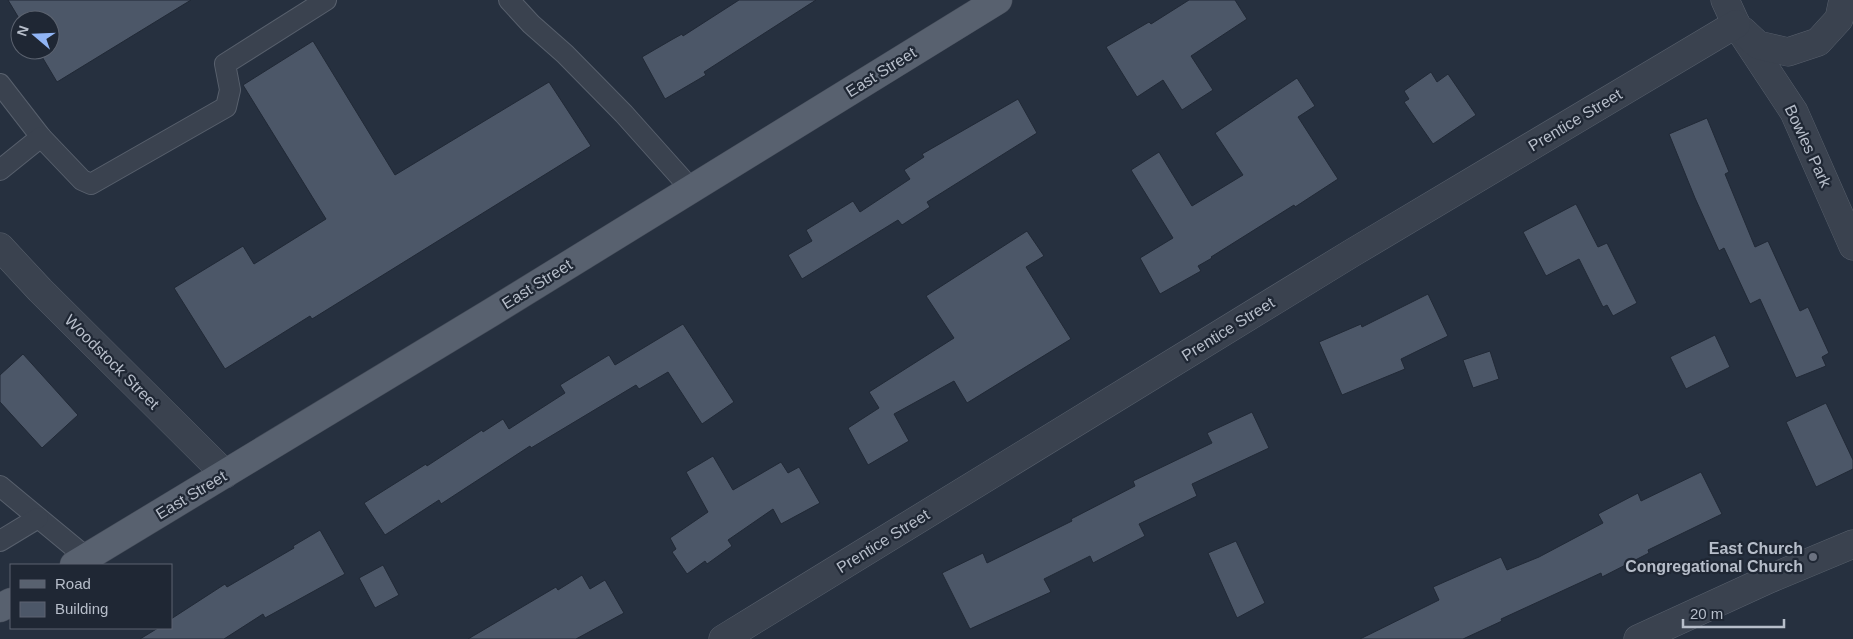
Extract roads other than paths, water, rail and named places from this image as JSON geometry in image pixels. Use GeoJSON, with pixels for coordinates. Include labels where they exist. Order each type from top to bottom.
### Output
{"type":"FeatureCollection","features":[{"type":"Feature","properties":{"kind":"main road","name":"East Street"},"geometry":{"type":"LineString","coordinates":[[80,562],[998,0]]}},
{"type":"Feature","properties":{"kind":"street"},"geometry":{"type":"LineString","coordinates":[[1729,8],[1758,45],[1788,52],[1818,42],[1839,19],[1843,0]]}},
{"type":"Feature","properties":{"kind":"street","name":"Bowles Park"},"geometry":{"type":"LineString","coordinates":[[1729,8],[1794,112],[1853,246]]}},
{"type":"Feature","properties":{"kind":"street","name":"Prentice Street"},"geometry":{"type":"LineString","coordinates":[[723,639],[1352,254],[1729,8]]}},
{"type":"Feature","properties":{"kind":"street","name":"Woodstock Street"},"geometry":{"type":"LineString","coordinates":[[0,247],[40,290],[225,474]]}},
{"type":"Feature","properties":{"kind":"street"},"geometry":{"type":"LineString","coordinates":[[1638,639],[1769,579],[1853,544]]}},
{"type":"Feature","properties":{"kind":"lane"},"geometry":{"type":"LineString","coordinates":[[0,84],[41,137],[82,180],[91,184],[226,107],[230,90],[225,64],[326,0]]}},
{"type":"Feature","properties":{"kind":"lane"},"geometry":{"type":"LineString","coordinates":[[509,0],[531,24],[565,54],[624,114],[691,189]]}},
{"type":"Feature","properties":{"kind":"lane"},"geometry":{"type":"LineString","coordinates":[[0,170],[41,137]]}},
{"type":"Feature","properties":{"kind":"lane"},"geometry":{"type":"LineString","coordinates":[[0,486],[38,518],[80,562]]}},
{"type":"Feature","properties":{"kind":"lane"},"geometry":{"type":"LineString","coordinates":[[0,541],[38,518]]}},
{"type":"Feature","properties":{"kind":"place","name":"East Church Congregational Church"},"geometry":{"type":"Point","coordinates":[1813,557]}}]}
